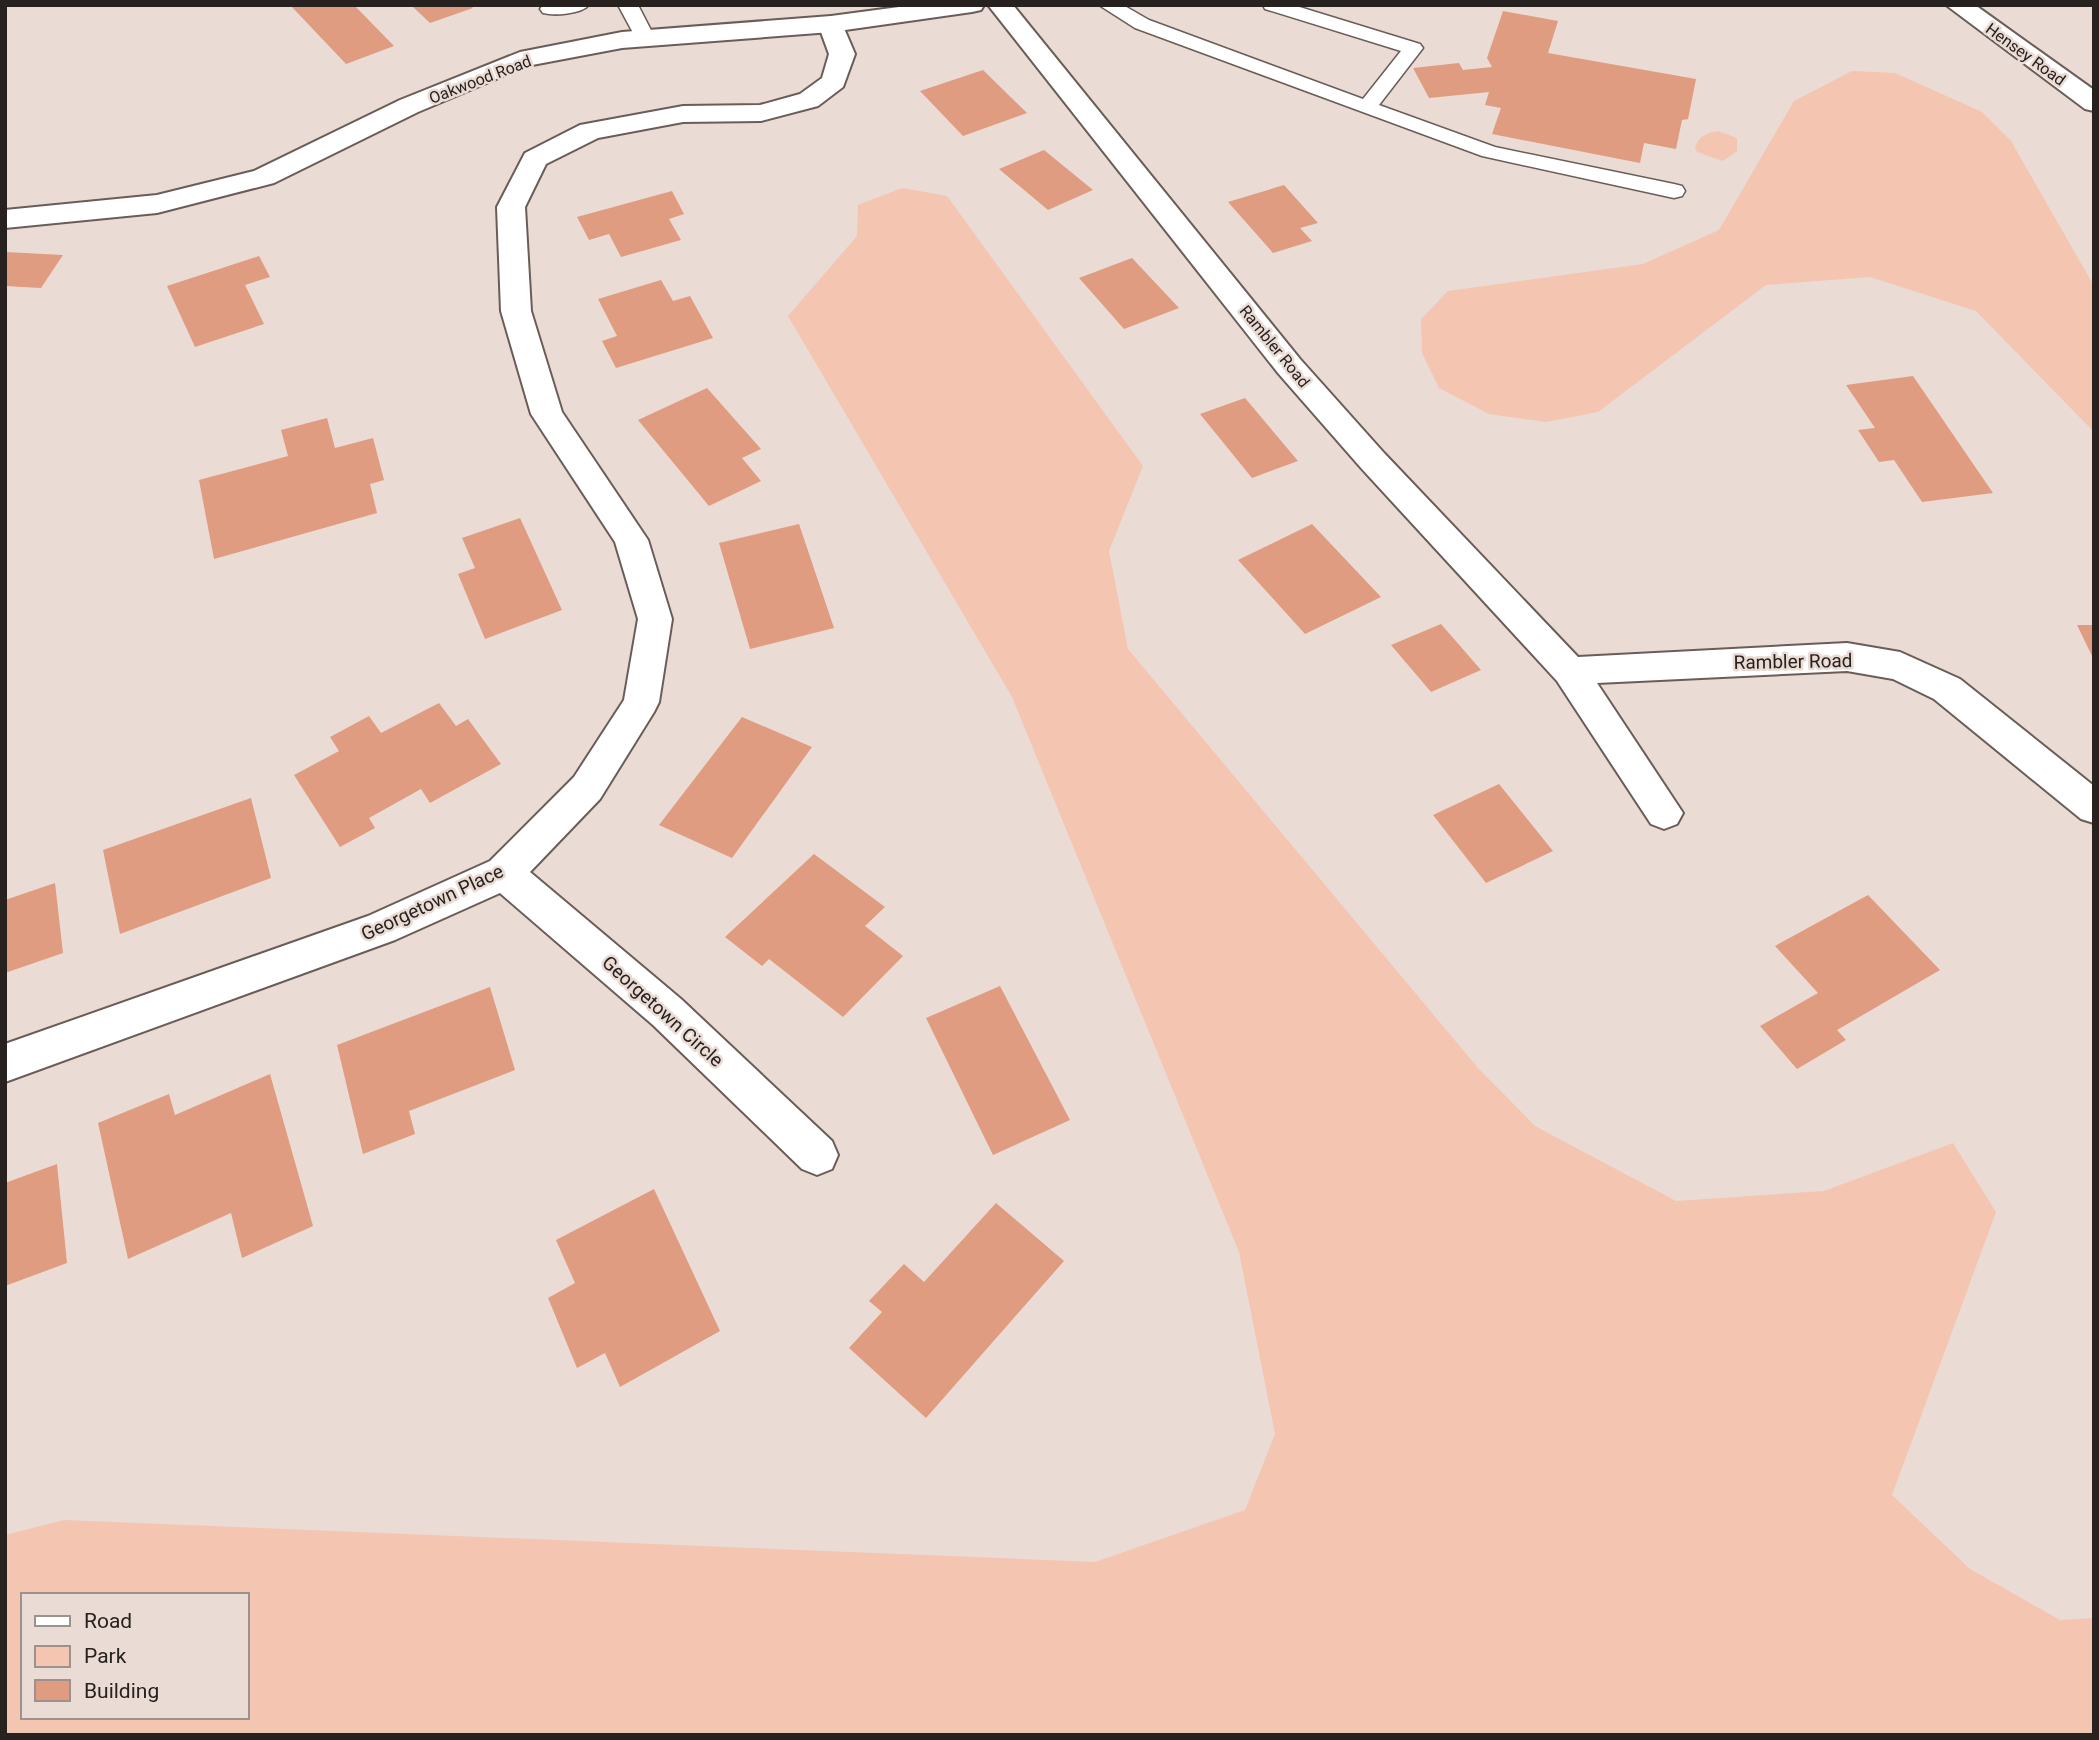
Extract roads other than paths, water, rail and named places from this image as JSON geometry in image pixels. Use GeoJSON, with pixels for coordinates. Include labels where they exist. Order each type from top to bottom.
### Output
{"type":"FeatureCollection","features":[{"type":"Feature","properties":{"kind":"street","name":"Oakwood Road"},"geometry":{"type":"LineString","coordinates":[[5,219],[157,204],[264,177],[409,106],[520,60],[622,40],[831,24],[972,5]]}},
{"type":"Feature","properties":{"kind":"street","name":"Rambler Road"},"geometry":{"type":"LineString","coordinates":[[1000,5],[1289,366],[1373,461],[1570,671],[1664,813]]}},
{"type":"Feature","properties":{"kind":"street","name":"Hensey Road"},"geometry":{"type":"LineString","coordinates":[[1958,5],[2094,103]]}},
{"type":"Feature","properties":{"kind":"street","name":"Georgetown Place"},"geometry":{"type":"LineString","coordinates":[[5,1063],[381,928],[504,873],[587,788],[641,702],[655,619],[631,540],[547,414],[516,311],[511,207],[535,159],[590,131],[682,114],[761,113],[809,100],[834,80],[842,54],[831,24]]}},
{"type":"Feature","properties":{"kind":"street","name":"Rambler Road"},"geometry":{"type":"LineString","coordinates":[[1570,671],[1847,657],[1900,666],[1948,689],[2094,808]]}},
{"type":"Feature","properties":{"kind":"street","name":"Georgetown Circle"},"geometry":{"type":"LineString","coordinates":[[504,873],[667,1012],[817,1155]]}},
{"type":"Feature","properties":{"kind":"lane"},"geometry":{"type":"LineString","coordinates":[[550,9],[580,5]]}},
{"type":"Feature","properties":{"kind":"lane"},"geometry":{"type":"LineString","coordinates":[[628,5],[645,38]]}},
{"type":"Feature","properties":{"kind":"lane"},"geometry":{"type":"LineString","coordinates":[[1108,5],[1142,24],[1489,152],[1674,191]]}},
{"type":"Feature","properties":{"kind":"lane"},"geometry":{"type":"LineString","coordinates":[[1142,24],[1161,5]]}},
{"type":"Feature","properties":{"kind":"lane"},"geometry":{"type":"LineString","coordinates":[[1272,5],[1413,48],[1367,107]]}}]}
